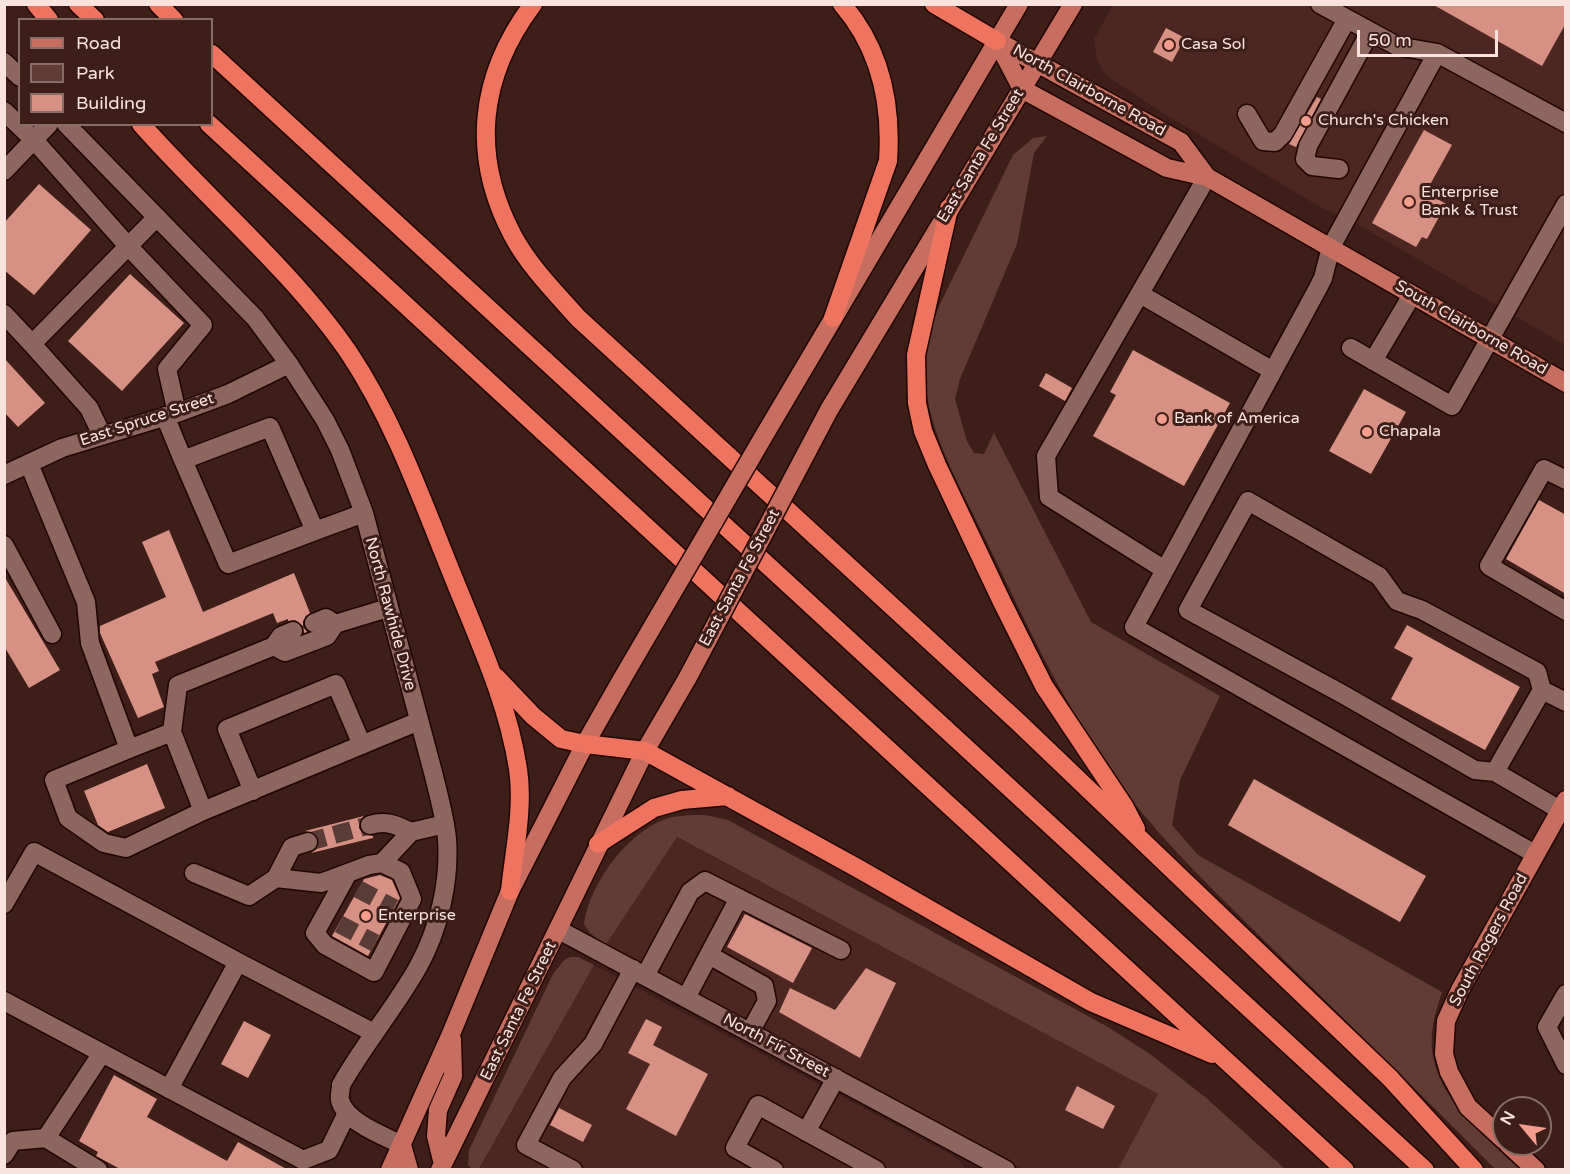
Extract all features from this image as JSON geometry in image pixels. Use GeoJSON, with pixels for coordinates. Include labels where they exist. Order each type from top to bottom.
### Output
{"type":"FeatureCollection","features":[{"type":"Feature","properties":{"kind":"highway"},"geometry":{"type":"LineString","coordinates":[[36,4],[47,18]]}},
{"type":"Feature","properties":{"kind":"highway"},"geometry":{"type":"LineString","coordinates":[[78,4],[93,18]]}},
{"type":"Feature","properties":{"kind":"highway"},"geometry":{"type":"LineString","coordinates":[[158,4],[172,18]]}},
{"type":"Feature","properties":{"kind":"highway"},"geometry":{"type":"LineString","coordinates":[[533,4],[506,45],[489,94],[486,128],[489,176],[498,205],[513,237],[553,291],[578,318],[1008,713],[1390,1078],[1474,1170]]}},
{"type":"Feature","properties":{"kind":"highway"},"geometry":{"type":"LineString","coordinates":[[833,318],[888,161],[890,137],[888,109],[882,80],[862,31],[842,4]]}},
{"type":"Feature","properties":{"kind":"highway"},"geometry":{"type":"LineString","coordinates":[[934,4],[997,41]]}},
{"type":"Feature","properties":{"kind":"highway"},"geometry":{"type":"LineString","coordinates":[[213,55],[1425,1170]]}},
{"type":"Feature","properties":{"kind":"highway"},"geometry":{"type":"LineString","coordinates":[[143,126],[170,158],[317,312],[348,353],[371,389],[402,452],[491,671],[510,729],[518,771],[519,798],[510,891]]}},
{"type":"Feature","properties":{"kind":"highway"},"geometry":{"type":"LineString","coordinates":[[211,126],[1345,1170]]}},
{"type":"Feature","properties":{"kind":"highway"},"geometry":{"type":"LineString","coordinates":[[949,208],[916,355],[917,402],[923,431],[996,590],[1044,686],[1124,806],[1144,843]]}},
{"type":"Feature","properties":{"kind":"highway"},"geometry":{"type":"LineString","coordinates":[[491,671],[547,729],[561,739],[645,751],[1091,1002],[1225,1060]]}},
{"type":"Feature","properties":{"kind":"highway"},"geometry":{"type":"LineString","coordinates":[[598,844],[654,808],[682,800],[728,796]]}},
{"type":"Feature","properties":{"kind":"main road"},"geometry":{"type":"LineString","coordinates":[[390,1170],[452,1034],[510,891],[585,744],[791,389],[1019,4]]}},
{"type":"Feature","properties":{"kind":"main road","name":"East Santa Fe Street"},"geometry":{"type":"LineString","coordinates":[[445,1168],[598,844],[645,751],[688,677],[829,410],[1072,4]]}},
{"type":"Feature","properties":{"kind":"main road","name":"North Clairborne Road"},"geometry":{"type":"LineString","coordinates":[[997,41],[1181,142],[1207,177]]}},
{"type":"Feature","properties":{"kind":"main road","name":"North Clairborne Road"},"geometry":{"type":"LineString","coordinates":[[997,41],[1022,89],[1167,168],[1207,177],[1377,274]]}},
{"type":"Feature","properties":{"kind":"main road","name":"South Clairborne Road"},"geometry":{"type":"LineString","coordinates":[[1377,274],[1566,383]]}},
{"type":"Feature","properties":{"kind":"main road","name":"South Rogers Road"},"geometry":{"type":"LineString","coordinates":[[1492,1129],[1468,1107],[1449,1072],[1444,1054],[1446,1021],[1460,990],[1563,805]]}},
{"type":"Feature","properties":{"kind":"main road"},"geometry":{"type":"LineString","coordinates":[[445,1168],[436,1136],[438,1110],[453,1076],[452,1034]]}},
{"type":"Feature","properties":{"kind":"main road"},"geometry":{"type":"LineString","coordinates":[[402,1145],[409,1170]]}},
{"type":"Feature","properties":{"kind":"main road"},"geometry":{"type":"LineString","coordinates":[[1521,1156],[1536,1170]]}},
{"type":"Feature","properties":{"kind":"street"},"geometry":{"type":"LineString","coordinates":[[1320,4],[1397,46],[1437,53],[1566,123]]}},
{"type":"Feature","properties":{"kind":"street"},"geometry":{"type":"LineString","coordinates":[[1247,114],[1263,141],[1275,142],[1283,134],[1347,19]]}},
{"type":"Feature","properties":{"kind":"street"},"geometry":{"type":"LineString","coordinates":[[1339,169],[1312,166],[1305,159],[1308,146],[1370,32]]}},
{"type":"Feature","properties":{"kind":"street"},"geometry":{"type":"LineString","coordinates":[[1437,53],[1331,248],[1323,278],[1134,627],[1535,854]]}},
{"type":"Feature","properties":{"kind":"street"},"geometry":{"type":"LineString","coordinates":[[4,62],[18,75]]}},
{"type":"Feature","properties":{"kind":"street"},"geometry":{"type":"LineString","coordinates":[[4,111],[18,125]]}},
{"type":"Feature","properties":{"kind":"street"},"geometry":{"type":"LineString","coordinates":[[20,126],[202,325],[168,369],[171,414],[183,460],[228,564],[364,513]]}},
{"type":"Feature","properties":{"kind":"street"},"geometry":{"type":"LineString","coordinates":[[4,171],[47,126]]}},
{"type":"Feature","properties":{"kind":"street","name":"North Rawhide Drive"},"geometry":{"type":"LineString","coordinates":[[68,126],[255,318],[289,364],[325,420],[340,450],[364,513],[445,824],[447,864],[444,890],[430,942],[418,967],[341,1085],[340,1100],[347,1113]]}},
{"type":"Feature","properties":{"kind":"street"},"geometry":{"type":"LineString","coordinates":[[1165,570],[1049,497],[1046,456],[1207,177]]}},
{"type":"Feature","properties":{"kind":"street"},"geometry":{"type":"LineString","coordinates":[[1351,348],[1452,406],[1566,204]]}},
{"type":"Feature","properties":{"kind":"street"},"geometry":{"type":"LineString","coordinates":[[32,344],[157,217]]}},
{"type":"Feature","properties":{"kind":"street"},"geometry":{"type":"LineString","coordinates":[[1140,294],[1273,371]]}},
{"type":"Feature","properties":{"kind":"street"},"geometry":{"type":"LineString","coordinates":[[1373,361],[1412,295]]}},
{"type":"Feature","properties":{"kind":"street"},"geometry":{"type":"LineString","coordinates":[[4,314],[89,408],[102,435]]}},
{"type":"Feature","properties":{"kind":"street","name":"East Spruce Street"},"geometry":{"type":"LineString","coordinates":[[4,475],[62,448],[228,394],[289,364]]}},
{"type":"Feature","properties":{"kind":"street"},"geometry":{"type":"LineString","coordinates":[[183,460],[270,426],[315,531]]}},
{"type":"Feature","properties":{"kind":"street"},"geometry":{"type":"LineString","coordinates":[[29,464],[86,602],[90,643],[129,749]]}},
{"type":"Feature","properties":{"kind":"street"},"geometry":{"type":"LineString","coordinates":[[1566,480],[1544,469],[1489,566],[1566,611]]}},
{"type":"Feature","properties":{"kind":"street"},"geometry":{"type":"LineString","coordinates":[[1495,772],[1542,690],[1537,672],[1422,610],[1397,601],[1379,576],[1248,501],[1188,610],[1475,770],[1495,772],[1563,805]]}},
{"type":"Feature","properties":{"kind":"street"},"geometry":{"type":"LineString","coordinates":[[4,545],[52,634]]}},
{"type":"Feature","properties":{"kind":"street"},"geometry":{"type":"LineString","coordinates":[[274,646],[285,652],[327,636],[335,624],[388,608]]}},
{"type":"Feature","properties":{"kind":"street"},"geometry":{"type":"LineString","coordinates":[[314,622],[326,618],[335,624]]}},
{"type":"Feature","properties":{"kind":"street"},"geometry":{"type":"LineString","coordinates":[[203,811],[172,732],[178,685],[274,646],[281,636],[293,631]]}},
{"type":"Feature","properties":{"kind":"street"},"geometry":{"type":"LineString","coordinates":[[253,791],[227,729],[336,684],[362,745]]}},
{"type":"Feature","properties":{"kind":"street"},"geometry":{"type":"LineString","coordinates":[[1542,690],[1566,702]]}},
{"type":"Feature","properties":{"kind":"street"},"geometry":{"type":"LineString","coordinates":[[172,732],[54,780],[68,818],[104,843],[126,848],[203,811],[419,721]]}},
{"type":"Feature","properties":{"kind":"street"},"geometry":{"type":"LineString","coordinates":[[370,825],[378,822],[390,823],[411,832]]}},
{"type":"Feature","properties":{"kind":"street"},"geometry":{"type":"LineString","coordinates":[[382,863],[411,832],[445,824]]}},
{"type":"Feature","properties":{"kind":"street"},"geometry":{"type":"LineString","coordinates":[[194,873],[249,896],[276,878],[291,846],[308,842]]}},
{"type":"Feature","properties":{"kind":"street"},"geometry":{"type":"LineString","coordinates":[[4,904],[34,852],[374,1034]]}},
{"type":"Feature","properties":{"kind":"street"},"geometry":{"type":"LineString","coordinates":[[382,863],[401,872],[411,899],[399,911],[380,946],[374,972],[325,945],[315,933],[331,920],[350,881],[369,865],[382,863]]}},
{"type":"Feature","properties":{"kind":"street"},"geometry":{"type":"LineString","coordinates":[[276,878],[321,883],[350,881]]}},
{"type":"Feature","properties":{"kind":"street"},"geometry":{"type":"LineString","coordinates":[[573,1170],[526,1145],[562,1077],[593,1044],[690,892],[705,881],[841,950]]}},
{"type":"Feature","properties":{"kind":"street"},"geometry":{"type":"LineString","coordinates":[[686,998],[739,898]]}},
{"type":"Feature","properties":{"kind":"street"},"geometry":{"type":"LineString","coordinates":[[399,911],[436,924]]}},
{"type":"Feature","properties":{"kind":"street","name":"North Fir Street"},"geometry":{"type":"LineString","coordinates":[[559,930],[836,1078],[996,1167]]}},
{"type":"Feature","properties":{"kind":"street"},"geometry":{"type":"LineString","coordinates":[[709,954],[764,986],[767,1001],[750,1032]]}},
{"type":"Feature","properties":{"kind":"street"},"geometry":{"type":"LineString","coordinates":[[169,1089],[238,962]]}},
{"type":"Feature","properties":{"kind":"street"},"geometry":{"type":"LineString","coordinates":[[1566,994],[1547,1027],[1566,1065]]}},
{"type":"Feature","properties":{"kind":"street"},"geometry":{"type":"LineString","coordinates":[[4,1001],[303,1160],[329,1150]]}},
{"type":"Feature","properties":{"kind":"street"},"geometry":{"type":"LineString","coordinates":[[46,1138],[102,1053]]}},
{"type":"Feature","properties":{"kind":"street"},"geometry":{"type":"LineString","coordinates":[[806,1132],[836,1078]]}},
{"type":"Feature","properties":{"kind":"street"},"geometry":{"type":"LineString","coordinates":[[774,1170],[735,1148],[758,1105],[876,1170]]}},
{"type":"Feature","properties":{"kind":"street"},"geometry":{"type":"LineString","coordinates":[[321,1170],[347,1113],[358,1122],[402,1145]]}},
{"type":"Feature","properties":{"kind":"street"},"geometry":{"type":"LineString","coordinates":[[4,1155],[13,1141],[46,1138],[98,1170]]}},
{"type":"Feature","properties":{"kind":"shaded area"},"geometry":{"type":"Polygon","coordinates":[[[1113,5],[1565,5],[1565,345],[1347,218],[1325,210],[1161,112],[1111,79],[1102,70],[1097,59],[1094,39],[1113,5]]]}},
{"type":"Feature","properties":{"kind":"shaded area"},"geometry":{"type":"Polygon","coordinates":[[[676,837],[1158,1094],[1118,1169],[1022,1169],[852,1076],[605,946],[676,837]]]}},
{"type":"Feature","properties":{"kind":"shaded area"},"geometry":{"type":"Polygon","coordinates":[[[594,965],[954,1156],[965,1169],[479,1170],[594,965]]]}},
{"type":"Feature","properties":{"kind":"green space"},"geometry":{"type":"Polygon","coordinates":[[[1047,136],[1034,153],[1017,244],[960,379],[955,399],[967,441],[974,453],[984,454],[994,433],[1091,622],[1220,696],[1180,780],[1172,825],[1198,855],[1442,992],[1432,1033],[1433,1054],[1438,1074],[1460,1110],[1492,1143],[1492,1156],[1506,1156],[1520,1169],[1495,1169],[1214,891],[1143,814],[1106,764],[1067,701],[950,467],[932,419],[927,394],[925,369],[929,334],[940,304],[1013,155],[1033,138],[1047,136]]]}},
{"type":"Feature","properties":{"kind":"green space"},"geometry":{"type":"Polygon","coordinates":[[[705,815],[728,820],[1108,1027],[1150,1054],[1205,1097],[1285,1169],[1118,1169],[1158,1094],[677,837],[605,946],[589,932],[584,924],[593,893],[612,863],[623,849],[649,827],[673,817],[705,815]]]}},
{"type":"Feature","properties":{"kind":"green space"},"geometry":{"type":"Polygon","coordinates":[[[578,957],[594,965],[479,1169],[472,1169],[468,1165],[469,1150],[553,974],[564,960],[578,957]]]}},
{"type":"Feature","properties":{"kind":"building"},"geometry":{"type":"Polygon","coordinates":[[[1432,4],[1566,4],[1566,23],[1542,66],[1432,4]]]}},
{"type":"Feature","properties":{"kind":"building","name":"Casa Sol"},"geometry":{"type":"Polygon","coordinates":[[[1166,28],[1185,38],[1172,62],[1153,52],[1166,28]]]}},
{"type":"Feature","properties":{"kind":"building"},"geometry":{"type":"Polygon","coordinates":[[[1317,97],[1321,99],[1296,147],[1289,144],[1317,97]]]}},
{"type":"Feature","properties":{"kind":"building"},"geometry":{"type":"Polygon","coordinates":[[[1424,130],[1452,145],[1426,192],[1446,204],[1427,239],[1422,237],[1416,247],[1372,223],[1424,130]]]}},
{"type":"Feature","properties":{"kind":"building"},"geometry":{"type":"Polygon","coordinates":[[[39,184],[91,230],[34,295],[4,270],[4,223],[39,184]]]}},
{"type":"Feature","properties":{"kind":"building"},"geometry":{"type":"Polygon","coordinates":[[[130,274],[184,323],[122,391],[68,341],[130,274]]]}},
{"type":"Feature","properties":{"kind":"building","name":"Bank of America"},"geometry":{"type":"Polygon","coordinates":[[[1133,350],[1230,403],[1184,486],[1093,436],[1116,395],[1110,392],[1133,350]]]}},
{"type":"Feature","properties":{"kind":"building"},"geometry":{"type":"Polygon","coordinates":[[[4,358],[45,403],[18,427],[4,412],[4,358]]]}},
{"type":"Feature","properties":{"kind":"building"},"geometry":{"type":"Polygon","coordinates":[[[1046,373],[1072,388],[1065,401],[1039,386],[1046,373]]]}},
{"type":"Feature","properties":{"kind":"building","name":"Chapala"},"geometry":{"type":"Polygon","coordinates":[[[1364,389],[1406,412],[1371,474],[1329,451],[1364,389]]]}},
{"type":"Feature","properties":{"kind":"building"},"geometry":{"type":"Polygon","coordinates":[[[1539,500],[1566,515],[1566,594],[1506,559],[1539,500]]]}},
{"type":"Feature","properties":{"kind":"building"},"geometry":{"type":"Polygon","coordinates":[[[169,530],[203,612],[294,573],[310,613],[303,621],[303,626],[295,620],[288,621],[288,619],[277,623],[273,613],[155,662],[159,671],[152,674],[164,707],[138,718],[100,633],[100,626],[166,597],[142,542],[169,530]]]}},
{"type":"Feature","properties":{"kind":"building"},"geometry":{"type":"Polygon","coordinates":[[[4,576],[60,670],[29,688],[4,646],[4,576]]]}},
{"type":"Feature","properties":{"kind":"building"},"geometry":{"type":"Polygon","coordinates":[[[1407,625],[1520,687],[1485,750],[1391,699],[1413,658],[1394,648],[1407,625]]]}},
{"type":"Feature","properties":{"kind":"building"},"geometry":{"type":"Polygon","coordinates":[[[147,764],[165,808],[108,832],[98,825],[84,791],[147,764]]]}},
{"type":"Feature","properties":{"kind":"building"},"geometry":{"type":"Polygon","coordinates":[[[1254,779],[1426,876],[1400,922],[1228,825],[1254,779]]]}},
{"type":"Feature","properties":{"kind":"building"},"geometry":{"type":"Polygon","coordinates":[[[364,816],[359,821],[359,828],[362,833],[373,836],[373,838],[311,853],[317,849],[319,839],[315,833],[305,831],[364,816]]]}},
{"type":"Feature","properties":{"kind":"building","name":"Enterprise"},"geometry":{"type":"Polygon","coordinates":[[[380,875],[392,880],[400,898],[368,956],[332,936],[364,879],[380,875]]]}},
{"type":"Feature","properties":{"kind":"building"},"geometry":{"type":"Polygon","coordinates":[[[745,914],[812,948],[793,983],[727,947],[745,914]]]}},
{"type":"Feature","properties":{"kind":"building"},"geometry":{"type":"Polygon","coordinates":[[[866,968],[896,983],[860,1058],[779,1012],[790,988],[835,1010],[866,968]]]}},
{"type":"Feature","properties":{"kind":"building"},"geometry":{"type":"Polygon","coordinates":[[[646,1019],[662,1027],[653,1045],[708,1074],[676,1136],[626,1109],[650,1064],[628,1053],[646,1019]]]}},
{"type":"Feature","properties":{"kind":"building"},"geometry":{"type":"Polygon","coordinates":[[[244,1021],[271,1035],[248,1078],[221,1064],[244,1021]]]}},
{"type":"Feature","properties":{"kind":"building"},"geometry":{"type":"Polygon","coordinates":[[[114,1075],[157,1099],[147,1117],[227,1161],[238,1142],[288,1170],[122,1170],[96,1156],[98,1152],[79,1141],[114,1075]]]}},
{"type":"Feature","properties":{"kind":"building"},"geometry":{"type":"Polygon","coordinates":[[[1077,1086],[1115,1106],[1103,1129],[1065,1110],[1077,1086]]]}},
{"type":"Feature","properties":{"kind":"building"},"geometry":{"type":"Polygon","coordinates":[[[559,1108],[592,1125],[583,1142],[550,1125],[559,1108]]]}},
{"type":"Feature","properties":{"kind":"tunnel"},"geometry":{"type":"LineString","coordinates":[[308,842],[370,825]]}},
{"type":"Feature","properties":{"kind":"tunnel"},"geometry":{"type":"LineString","coordinates":[[358,889],[394,908]]}},
{"type":"Feature","properties":{"kind":"tunnel"},"geometry":{"type":"LineString","coordinates":[[339,924],[375,943]]}},
{"type":"Feature","properties":{"kind":"place","name":"Casa Sol"},"geometry":{"type":"Point","coordinates":[1169,45]}},
{"type":"Feature","properties":{"kind":"place","name":"Church's Chicken"},"geometry":{"type":"Point","coordinates":[1306,121]}},
{"type":"Feature","properties":{"kind":"place","name":"Enterprise Bank & Trust"},"geometry":{"type":"Point","coordinates":[1409,202]}},
{"type":"Feature","properties":{"kind":"place","name":"Bank of America"},"geometry":{"type":"Point","coordinates":[1162,419]}},
{"type":"Feature","properties":{"kind":"place","name":"Chapala"},"geometry":{"type":"Point","coordinates":[1367,432]}},
{"type":"Feature","properties":{"kind":"place","name":"Enterprise"},"geometry":{"type":"Point","coordinates":[366,916]}}]}
